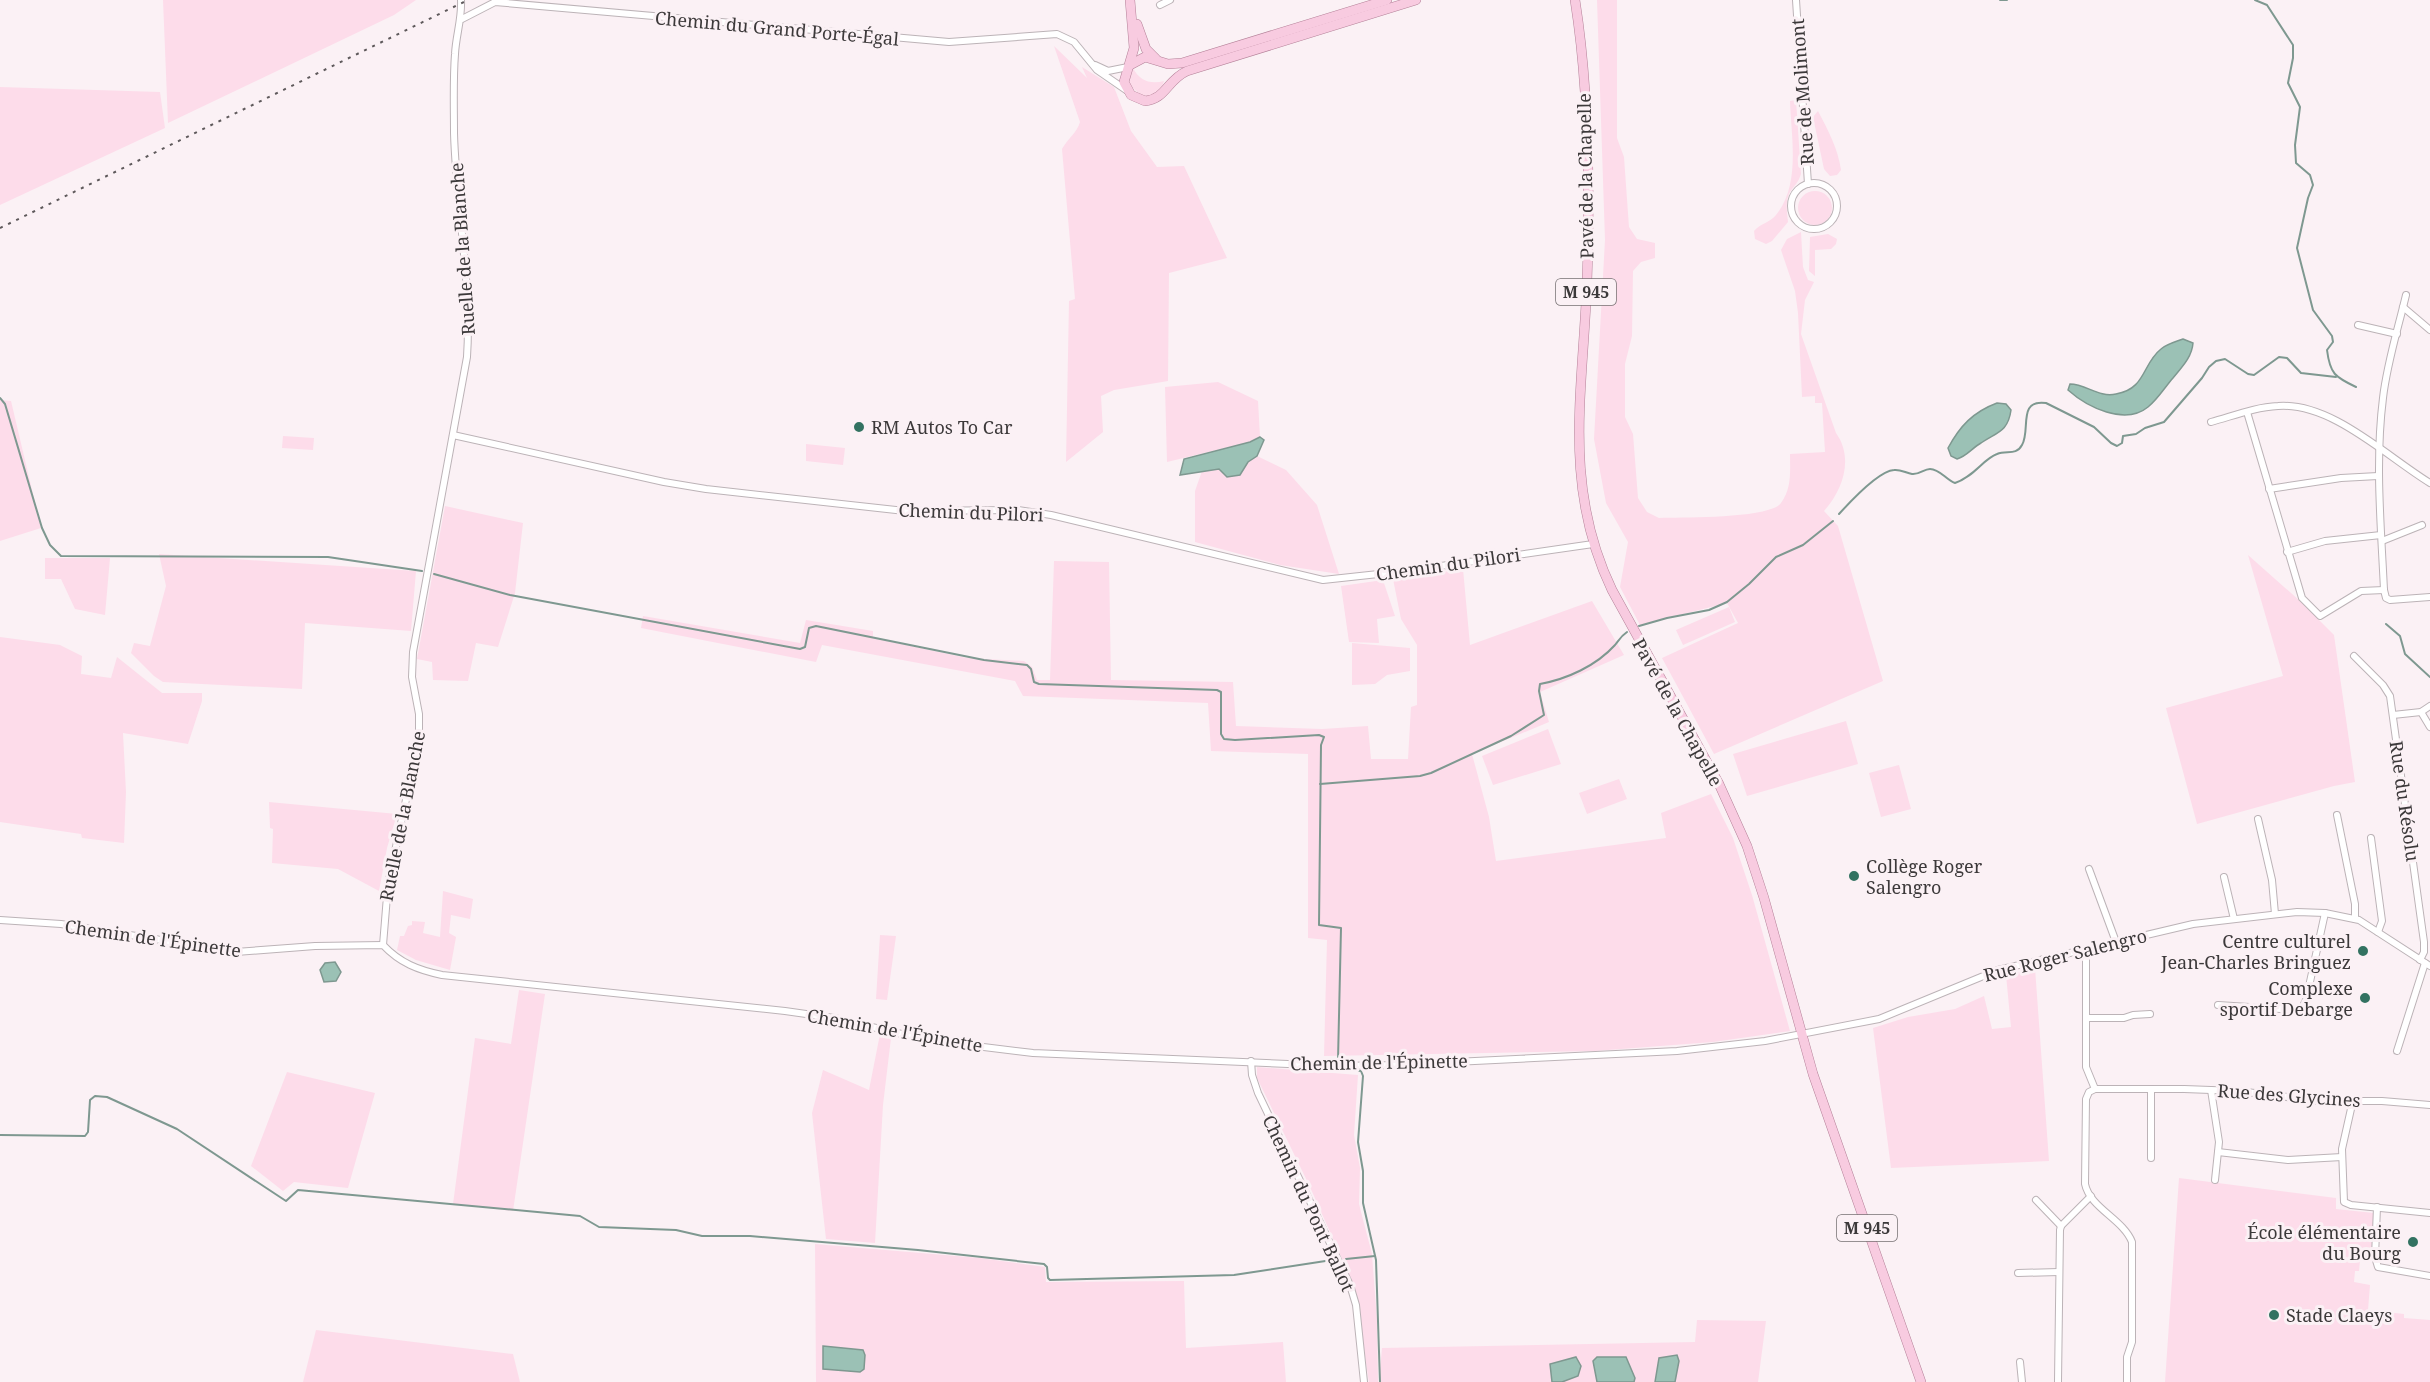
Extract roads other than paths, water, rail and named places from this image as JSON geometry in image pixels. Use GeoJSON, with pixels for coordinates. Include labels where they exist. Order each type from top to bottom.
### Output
{"type":"FeatureCollection","features":[{"type":"Feature","properties":{"kind":"main road"},"geometry":{"type":"LineString","coordinates":[[1129,66],[1142,58],[1168,64],[1182,63],[1387,0]]}},
{"type":"Feature","properties":{"kind":"main road"},"geometry":{"type":"LineString","coordinates":[[1131,1],[1135,42],[1124,78],[1129,93],[1139,100],[1152,100],[1160,96],[1175,77],[1192,69],[1416,0]]}},
{"type":"Feature","properties":{"kind":"main road","name":"Pavé de la Chapelle"},"geometry":{"type":"LineString","coordinates":[[1577,0],[1586,141],[1588,225],[1578,458],[1584,510],[1593,544],[1619,604],[1719,784],[1740,830],[1764,898],[1801,1035],[1921,1382]]}},
{"type":"Feature","properties":{"kind":"main road"},"geometry":{"type":"LineString","coordinates":[[1131,1],[1144,44],[1167,72],[1167,86]]}},
{"type":"Feature","properties":{"kind":"street","name":"Ruelle de la Blanche"},"geometry":{"type":"LineString","coordinates":[[383,945],[385,901],[412,782],[419,739],[419,714],[413,687],[412,668],[465,372],[468,339],[454,134],[455,54],[462,19],[460,0]]}},
{"type":"Feature","properties":{"kind":"street"},"geometry":{"type":"LineString","coordinates":[[1160,5],[1170,0]]}},
{"type":"Feature","properties":{"kind":"street","name":"Rue de Molimont"},"geometry":{"type":"LineString","coordinates":[[1796,0],[1808,184]]}},
{"type":"Feature","properties":{"kind":"street","name":"Chemin du Grand Porte-Égal"},"geometry":{"type":"LineString","coordinates":[[462,19],[495,2],[949,42],[1057,34],[1074,42],[1101,74],[1129,93]]}},
{"type":"Feature","properties":{"kind":"street","name":"Chemin du Grand Porte-Égal"},"geometry":{"type":"LineString","coordinates":[[1088,58],[1104,70],[1115,71],[1129,66]]}},
{"type":"Feature","properties":{"kind":"street"},"geometry":{"type":"LineString","coordinates":[[1808,184],[1824,185],[1835,196],[1838,210],[1824,227],[1806,228],[1793,216],[1792,201],[1801,187],[1808,184]]}},
{"type":"Feature","properties":{"kind":"street"},"geometry":{"type":"LineString","coordinates":[[2406,295],[2383,396],[2378,449],[2384,590],[2386,598],[2390,600],[2430,597]]}},
{"type":"Feature","properties":{"kind":"street"},"geometry":{"type":"LineString","coordinates":[[2403,307],[2430,330]]}},
{"type":"Feature","properties":{"kind":"street"},"geometry":{"type":"LineString","coordinates":[[2358,325],[2397,334]]}},
{"type":"Feature","properties":{"kind":"street"},"geometry":{"type":"LineString","coordinates":[[2211,422],[2277,406],[2310,408],[2335,419],[2430,481]]}},
{"type":"Feature","properties":{"kind":"street"},"geometry":{"type":"LineString","coordinates":[[2247,412],[2300,595],[2320,616],[2361,591],[2384,590]]}},
{"type":"Feature","properties":{"kind":"street","name":"Chemin du Pilori"},"geometry":{"type":"LineString","coordinates":[[453,435],[664,482],[706,489],[905,511],[1008,510],[1051,515],[1323,580],[1406,572],[1593,544]]}},
{"type":"Feature","properties":{"kind":"street"},"geometry":{"type":"LineString","coordinates":[[2269,489],[2341,478],[2378,476]]}},
{"type":"Feature","properties":{"kind":"street"},"geometry":{"type":"LineString","coordinates":[[2287,552],[2325,541],[2381,538],[2422,525]]}},
{"type":"Feature","properties":{"kind":"street","name":"Rue du Résolu"},"geometry":{"type":"LineString","coordinates":[[2354,656],[2390,696],[2424,942],[2425,963],[2397,1050]]}},
{"type":"Feature","properties":{"kind":"street"},"geometry":{"type":"LineString","coordinates":[[2393,715],[2421,712],[2430,706]]}},
{"type":"Feature","properties":{"kind":"street"},"geometry":{"type":"LineString","coordinates":[[2421,712],[2430,727]]}},
{"type":"Feature","properties":{"kind":"street"},"geometry":{"type":"LineString","coordinates":[[2337,815],[2355,904],[2355,919]]}},
{"type":"Feature","properties":{"kind":"street"},"geometry":{"type":"LineString","coordinates":[[2258,819],[2272,880],[2275,914]]}},
{"type":"Feature","properties":{"kind":"street"},"geometry":{"type":"LineString","coordinates":[[2371,838],[2382,921],[2378,932]]}},
{"type":"Feature","properties":{"kind":"street"},"geometry":{"type":"LineString","coordinates":[[2089,869],[2116,942]]}},
{"type":"Feature","properties":{"kind":"street"},"geometry":{"type":"LineString","coordinates":[[2224,878],[2234,919]]}},
{"type":"Feature","properties":{"kind":"street"},"geometry":{"type":"LineString","coordinates":[[2218,1005],[2296,1010],[2302,1008],[2325,913]]}},
{"type":"Feature","properties":{"kind":"street","name":"Rue Roger Salengro"},"geometry":{"type":"LineString","coordinates":[[1801,1035],[1872,1021],[1909,1008],[1992,972],[2193,924],[2275,914],[2325,913],[2355,919],[2425,963]]}},
{"type":"Feature","properties":{"kind":"street","name":"Chemin de l'Épinette"},"geometry":{"type":"LineString","coordinates":[[0,920],[61,924],[243,952],[315,946],[383,945],[402,962],[442,975],[784,1011],[834,1018],[946,1043],[1058,1054],[1347,1066],[1702,1050],[1801,1035]]}},
{"type":"Feature","properties":{"kind":"street"},"geometry":{"type":"LineString","coordinates":[[2086,949],[2086,1070],[2095,1089],[2089,1092],[2086,1100],[2085,1184],[2091,1196],[2126,1231],[2132,1242],[2132,1342],[2127,1357],[2127,1382]]}},
{"type":"Feature","properties":{"kind":"street"},"geometry":{"type":"LineString","coordinates":[[2086,1018],[2124,1018],[2133,1014],[2150,1014]]}},
{"type":"Feature","properties":{"kind":"street","name":"Chemin du Pont Ballot"},"geometry":{"type":"LineString","coordinates":[[1251,1061],[1252,1075],[1258,1093],[1350,1285],[1356,1305],[1364,1382]]}},
{"type":"Feature","properties":{"kind":"street","name":"Rue des Glycines"},"geometry":{"type":"LineString","coordinates":[[2095,1089],[2211,1090],[2251,1092],[2320,1101],[2430,1105]]}},
{"type":"Feature","properties":{"kind":"street"},"geometry":{"type":"LineString","coordinates":[[2151,1089],[2151,1158]]}},
{"type":"Feature","properties":{"kind":"street"},"geometry":{"type":"LineString","coordinates":[[2211,1090],[2218,1131],[2215,1180]]}},
{"type":"Feature","properties":{"kind":"street"},"geometry":{"type":"LineString","coordinates":[[2353,1101],[2342,1157],[2344,1202],[2350,1205],[2430,1213]]}},
{"type":"Feature","properties":{"kind":"street"},"geometry":{"type":"LineString","coordinates":[[2218,1152],[2288,1160],[2342,1157]]}},
{"type":"Feature","properties":{"kind":"street"},"geometry":{"type":"LineString","coordinates":[[2058,1382],[2061,1226],[2091,1196]]}},
{"type":"Feature","properties":{"kind":"street"},"geometry":{"type":"LineString","coordinates":[[2036,1200],[2061,1226]]}},
{"type":"Feature","properties":{"kind":"street"},"geometry":{"type":"LineString","coordinates":[[2377,1208],[2375,1260],[2378,1267],[2430,1276]]}},
{"type":"Feature","properties":{"kind":"street"},"geometry":{"type":"LineString","coordinates":[[2018,1273],[2059,1272]]}},
{"type":"Feature","properties":{"kind":"street"},"geometry":{"type":"LineString","coordinates":[[2020,1362],[2022,1382]]}},
{"type":"Feature","properties":{"kind":"waterway"},"geometry":{"type":"LineString","coordinates":[[2000,0],[2007,0]]}},
{"type":"Feature","properties":{"kind":"waterway"},"geometry":{"type":"LineString","coordinates":[[2255,0],[2267,5],[2293,45],[2288,83],[2300,107],[2295,145],[2296,163],[2310,175],[2313,185],[2297,248],[2313,310],[2332,336],[2333,342],[2327,350],[2332,370],[2338,377],[2356,387]]}},
{"type":"Feature","properties":{"kind":"waterway"},"geometry":{"type":"LineString","coordinates":[[1839,514],[1865,488],[1888,472],[1896,470],[1915,474],[1934,469],[1955,483],[1968,476],[1992,456],[2017,450],[2024,439],[2028,411],[2037,403],[2046,403],[2094,427],[2117,446],[2122,443],[2123,436],[2136,434],[2145,428],[2164,422],[2216,361],[2225,359],[2248,374],[2254,375],[2279,357],[2287,358],[2301,373],[2336,377]]}},
{"type":"Feature","properties":{"kind":"waterway"},"geometry":{"type":"LineString","coordinates":[[0,398],[5,404],[42,528],[50,545],[61,556],[328,557],[422,571]]}},
{"type":"Feature","properties":{"kind":"waterway"},"geometry":{"type":"LineString","coordinates":[[1639,626],[1709,610],[1727,602],[1776,557],[1803,545],[1833,521]]}},
{"type":"Feature","properties":{"kind":"waterway"},"geometry":{"type":"LineString","coordinates":[[434,574],[510,595],[800,649],[805,647],[809,628],[816,626],[984,660],[1027,665],[1031,669],[1034,682],[1039,684],[1217,690],[1221,692],[1221,734],[1224,739],[1319,735],[1324,737],[1321,745],[1319,925],[1341,928],[1338,1060]]}},
{"type":"Feature","properties":{"kind":"waterway"},"geometry":{"type":"LineString","coordinates":[[2386,624],[2400,636],[2405,654],[2430,677]]}},
{"type":"Feature","properties":{"kind":"waterway"},"geometry":{"type":"LineString","coordinates":[[1320,784],[1420,776],[1511,736],[1544,715],[1539,691],[1540,684],[1571,675],[1590,665],[1627,632]]}},
{"type":"Feature","properties":{"kind":"waterway"},"geometry":{"type":"LineString","coordinates":[[1338,1069],[1361,1071],[1363,1076],[1358,1142],[1363,1171],[1363,1203],[1376,1260],[1380,1382]]}},
{"type":"Feature","properties":{"kind":"waterway"},"geometry":{"type":"LineString","coordinates":[[0,1135],[85,1136],[88,1132],[90,1100],[95,1096],[107,1097],[177,1129],[286,1201],[298,1190],[580,1216],[599,1227],[676,1230],[702,1236],[750,1236],[918,1250],[1044,1264],[1050,1280],[1234,1275],[1332,1260]]}},
{"type":"Feature","properties":{"kind":"waterway"},"geometry":{"type":"LineString","coordinates":[[1346,1259],[1375,1256]]}},
{"type":"Feature","properties":{"kind":"railway"},"geometry":{"type":"LineString","coordinates":[[0,228],[468,0]]}},
{"type":"Feature","properties":{"kind":"place","name":"RM Autos To Car"},"geometry":{"type":"Point","coordinates":[859,427]}},
{"type":"Feature","properties":{"kind":"place","name":"Collège Roger Salengro"},"geometry":{"type":"Point","coordinates":[1854,876]}},
{"type":"Feature","properties":{"kind":"place","name":"Centre culturel Jean-Charles Bringuez"},"geometry":{"type":"Point","coordinates":[2363,951]}},
{"type":"Feature","properties":{"kind":"place","name":"Complexe sportif Debarge"},"geometry":{"type":"Point","coordinates":[2365,998]}},
{"type":"Feature","properties":{"kind":"place","name":"École élémentaire du Bourg"},"geometry":{"type":"Point","coordinates":[2413,1242]}},
{"type":"Feature","properties":{"kind":"place","name":"Stade Claeys"},"geometry":{"type":"Point","coordinates":[2274,1315]}}]}
